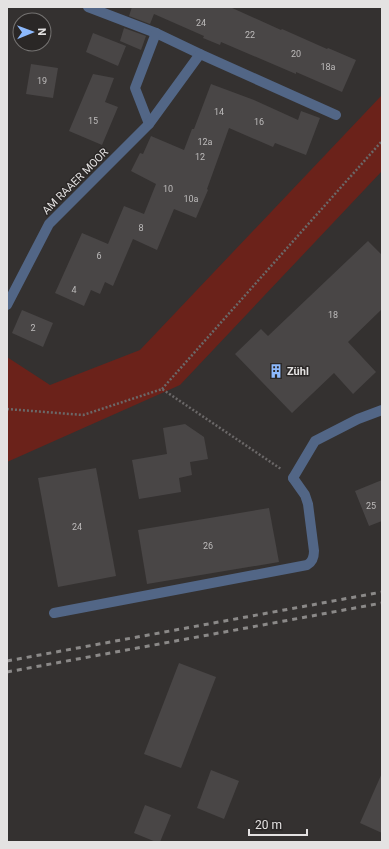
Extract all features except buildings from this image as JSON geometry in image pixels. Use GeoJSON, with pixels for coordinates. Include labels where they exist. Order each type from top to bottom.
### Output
{"type":"FeatureCollection","features":[{"type":"Feature","properties":{"kind":"street"},"geometry":{"type":"LineString","coordinates":[[88,7],[156,33],[336,115]]}},
{"type":"Feature","properties":{"kind":"street"},"geometry":{"type":"LineString","coordinates":[[149,124],[135,88],[156,33]]}},
{"type":"Feature","properties":{"kind":"street","name":"AM RAAER MOOR"},"geometry":{"type":"LineString","coordinates":[[7,305],[49,224],[149,124],[200,54]]}},
{"type":"Feature","properties":{"kind":"street"},"geometry":{"type":"LineString","coordinates":[[54,613],[306,566],[314,558],[308,504],[305,495],[293,478],[315,441],[382,410]]}},
{"type":"Feature","properties":{"kind":"path"},"geometry":{"type":"LineString","coordinates":[[7,409],[83,415],[162,390],[382,141]]}},
{"type":"Feature","properties":{"kind":"path"},"geometry":{"type":"LineString","coordinates":[[162,390],[293,478]]}},
{"type":"Feature","properties":{"kind":"shaded area"},"geometry":{"type":"Polygon","coordinates":[[[382,95],[382,171],[180,385],[7,462],[7,357],[50,385],[140,350],[382,95]]]}},
{"type":"Feature","properties":{"kind":"railway"},"geometry":{"type":"LineString","coordinates":[[7,661],[382,592]]}},
{"type":"Feature","properties":{"kind":"railway"},"geometry":{"type":"LineString","coordinates":[[7,672],[382,603]]}},
{"type":"Feature","properties":{"kind":"place","name":"Zühl"},"geometry":{"type":"Point","coordinates":[276,371]}}]}
